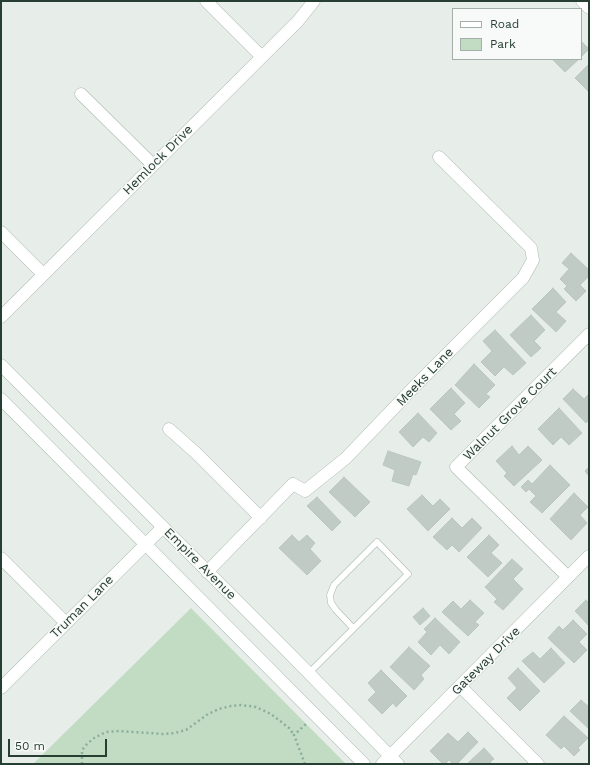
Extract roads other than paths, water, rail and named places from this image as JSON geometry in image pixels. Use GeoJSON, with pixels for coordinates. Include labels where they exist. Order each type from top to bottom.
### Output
{"type":"FeatureCollection","features":[{"type":"Feature","properties":{"kind":"street"},"geometry":{"type":"LineString","coordinates":[[206,1],[262,57]]}},
{"type":"Feature","properties":{"kind":"street","name":"Hemlock Drive"},"geometry":{"type":"LineString","coordinates":[[1,317],[298,21],[314,1]]}},
{"type":"Feature","properties":{"kind":"street"},"geometry":{"type":"LineString","coordinates":[[582,1],[589,8]]}},
{"type":"Feature","properties":{"kind":"street"},"geometry":{"type":"LineString","coordinates":[[81,94],[153,165]]}},
{"type":"Feature","properties":{"kind":"street","name":"Meeks Lane"},"geometry":{"type":"LineString","coordinates":[[207,572],[293,484],[305,491],[346,458],[414,387],[523,278],[533,260],[531,248],[439,157]]}},
{"type":"Feature","properties":{"kind":"street"},"geometry":{"type":"LineString","coordinates":[[1,232],[43,274]]}},
{"type":"Feature","properties":{"kind":"street","name":"Walnut Grove Court"},"geometry":{"type":"LineString","coordinates":[[568,577],[456,467],[589,334]]}},
{"type":"Feature","properties":{"kind":"street","name":"Empire Avenue"},"geometry":{"type":"LineString","coordinates":[[1,365],[309,673],[390,761]]}},
{"type":"Feature","properties":{"kind":"street","name":"Empire Avenue"},"geometry":{"type":"LineString","coordinates":[[1,399],[364,764]]}},
{"type":"Feature","properties":{"kind":"street"},"geometry":{"type":"LineString","coordinates":[[169,429],[196,453],[261,518]]}},
{"type":"Feature","properties":{"kind":"street","name":"Truman Lane"},"geometry":{"type":"LineString","coordinates":[[1,688],[163,527]]}},
{"type":"Feature","properties":{"kind":"street","name":"Gateway Drive"},"geometry":{"type":"LineString","coordinates":[[390,761],[460,686],[589,556]]}},
{"type":"Feature","properties":{"kind":"street"},"geometry":{"type":"LineString","coordinates":[[1,558],[66,623]]}},
{"type":"Feature","properties":{"kind":"street"},"geometry":{"type":"LineString","coordinates":[[460,686],[538,764]]}},
{"type":"Feature","properties":{"kind":"lane"},"geometry":{"type":"LineString","coordinates":[[309,673],[408,574],[377,542],[334,585],[330,595],[331,603],[353,628]]}}]}
